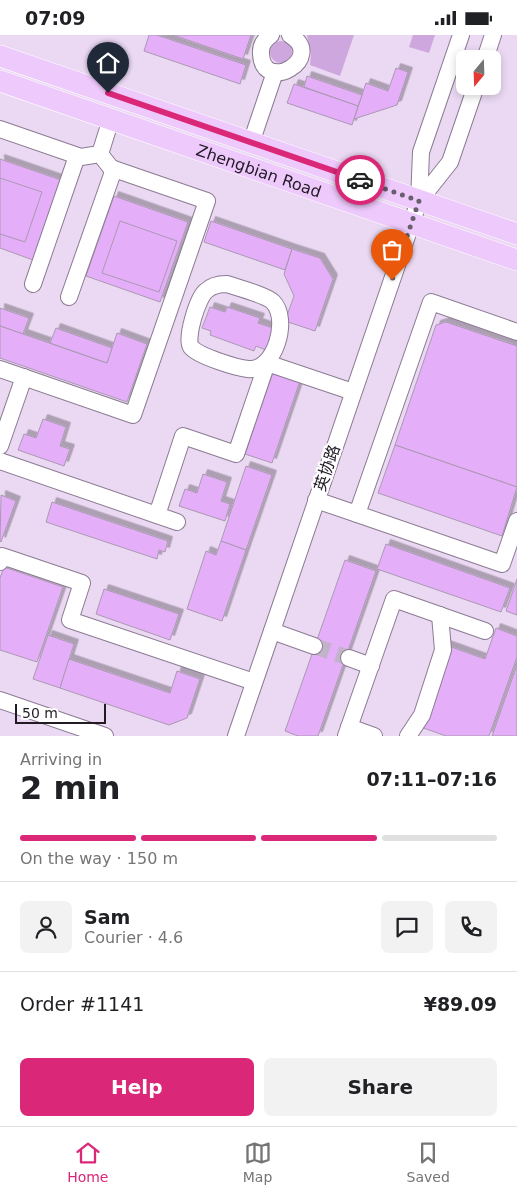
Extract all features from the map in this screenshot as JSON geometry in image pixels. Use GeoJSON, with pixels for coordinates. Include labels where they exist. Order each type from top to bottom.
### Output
{"type":"FeatureCollection","features":[{"type":"Feature","properties":{"kind":"main road","name":"Zhengbian Road"},"geometry":{"type":"LineString","coordinates":[[0,56],[419,201],[516,231]]}},
{"type":"Feature","properties":{"kind":"main road","name":"Zhengbian Road"},"geometry":{"type":"LineString","coordinates":[[0,81],[517,260]]}},
{"type":"Feature","properties":{"kind":"street"},"geometry":{"type":"LineString","coordinates":[[271,35],[261,46],[261,58],[268,68],[275,72],[290,70],[298,62],[300,49],[298,42],[290,35]]}},
{"type":"Feature","properties":{"kind":"street"},"geometry":{"type":"LineString","coordinates":[[419,201],[421,152],[461,35]]}},
{"type":"Feature","properties":{"kind":"street"},"geometry":{"type":"LineString","coordinates":[[488,50],[493,35]]}},
{"type":"Feature","properties":{"kind":"street"},"geometry":{"type":"LineString","coordinates":[[251,143],[275,72]]}},
{"type":"Feature","properties":{"kind":"street"},"geometry":{"type":"LineString","coordinates":[[419,201],[450,161],[473,95]]}},
{"type":"Feature","properties":{"kind":"street"},"geometry":{"type":"LineString","coordinates":[[100,154],[111,119]]}},
{"type":"Feature","properties":{"kind":"street"},"geometry":{"type":"LineString","coordinates":[[0,129],[77,156],[100,154]]}},
{"type":"Feature","properties":{"kind":"street"},"geometry":{"type":"LineString","coordinates":[[0,369],[133,415],[207,201],[114,169],[100,154]]}},
{"type":"Feature","properties":{"kind":"street"},"geometry":{"type":"LineString","coordinates":[[33,284],[77,156]]}},
{"type":"Feature","properties":{"kind":"street"},"geometry":{"type":"LineString","coordinates":[[69,297],[114,169]]}},
{"type":"Feature","properties":{"kind":"street","name":"英协路"},"geometry":{"type":"LineString","coordinates":[[236,736],[419,201]]}},
{"type":"Feature","properties":{"kind":"street"},"geometry":{"type":"LineString","coordinates":[[157,515],[183,436],[236,454],[282,323],[281,314],[272,300],[227,284],[214,285],[204,292],[189,331],[191,347],[198,353],[244,369],[259,368],[267,363]]}},
{"type":"Feature","properties":{"kind":"street"},"geometry":{"type":"LineString","coordinates":[[357,514],[431,302],[517,332]]}},
{"type":"Feature","properties":{"kind":"street"},"geometry":{"type":"LineString","coordinates":[[267,363],[353,392]]}},
{"type":"Feature","properties":{"kind":"street"},"geometry":{"type":"LineString","coordinates":[[0,446],[24,377]]}},
{"type":"Feature","properties":{"kind":"street"},"geometry":{"type":"LineString","coordinates":[[0,461],[176,522]]}},
{"type":"Feature","properties":{"kind":"street"},"geometry":{"type":"LineString","coordinates":[[316,500],[502,565],[517,521]]}},
{"type":"Feature","properties":{"kind":"street"},"geometry":{"type":"LineString","coordinates":[[0,562],[2,556],[82,583],[70,620],[254,682]]}},
{"type":"Feature","properties":{"kind":"street"},"geometry":{"type":"LineString","coordinates":[[374,736],[347,731],[394,599],[485,631]]}},
{"type":"Feature","properties":{"kind":"street"},"geometry":{"type":"LineString","coordinates":[[408,736],[422,715],[443,650],[440,615]]}},
{"type":"Feature","properties":{"kind":"street"},"geometry":{"type":"LineString","coordinates":[[272,631],[314,646]]}},
{"type":"Feature","properties":{"kind":"street"},"geometry":{"type":"LineString","coordinates":[[348,658],[370,666]]}},
{"type":"Feature","properties":{"kind":"street"},"geometry":{"type":"LineString","coordinates":[[0,700],[105,736]]}},
{"type":"Feature","properties":{"kind":"shaded area"},"geometry":{"type":"Polygon","coordinates":[[[307,35],[354,35],[340,76],[310,65],[311,54],[307,35]]]}},
{"type":"Feature","properties":{"kind":"shaded area"},"geometry":{"type":"Polygon","coordinates":[[[413,35],[435,35],[429,53],[409,47],[413,35]]]}},
{"type":"Feature","properties":{"kind":"shaded area"},"geometry":{"type":"Polygon","coordinates":[[[281,41],[289,44],[292,52],[289,60],[281,63],[273,60],[270,52],[273,44],[281,41]]]}},
{"type":"Feature","properties":{"kind":"building"},"geometry":{"type":"Polygon","coordinates":[[[149,35],[157,35],[246,65],[240,84],[144,51],[149,35]]]}},
{"type":"Feature","properties":{"kind":"building"},"geometry":{"type":"Polygon","coordinates":[[[173,35],[251,35],[243,59],[173,35]]]}},
{"type":"Feature","properties":{"kind":"building"},"geometry":{"type":"Polygon","coordinates":[[[396,68],[408,72],[397,105],[354,119],[366,83],[388,91],[396,68]]]}},
{"type":"Feature","properties":{"kind":"building"},"geometry":{"type":"Polygon","coordinates":[[[307,76],[362,95],[358,106],[304,87],[307,76]]]}},
{"type":"Feature","properties":{"kind":"building"},"geometry":{"type":"Polygon","coordinates":[[[294,84],[358,106],[352,125],[287,103],[294,84]]]}},
{"type":"Feature","properties":{"kind":"building"},"geometry":{"type":"Polygon","coordinates":[[[0,159],[61,180],[33,260],[0,248],[0,159]]]}},
{"type":"Feature","properties":{"kind":"building"},"geometry":{"type":"Polygon","coordinates":[[[0,178],[42,192],[25,242],[0,234],[0,178]]]}},
{"type":"Feature","properties":{"kind":"building"},"geometry":{"type":"Polygon","coordinates":[[[114,196],[188,222],[160,302],[86,276],[114,196]]]}},
{"type":"Feature","properties":{"kind":"building"},"geometry":{"type":"Polygon","coordinates":[[[120,221],[177,241],[159,292],[102,273],[120,221]]]}},
{"type":"Feature","properties":{"kind":"building"},"geometry":{"type":"Polygon","coordinates":[[[211,221],[292,249],[285,270],[204,242],[211,221]]]}},
{"type":"Feature","properties":{"kind":"building"},"geometry":{"type":"Polygon","coordinates":[[[292,249],[320,258],[333,279],[315,331],[285,321],[294,296],[284,274],[292,249]]]}},
{"type":"Feature","properties":{"kind":"building"},"geometry":{"type":"Polygon","coordinates":[[[210,307],[225,312],[227,307],[260,318],[258,323],[276,329],[268,351],[256,346],[254,351],[210,335],[211,331],[202,328],[210,307]]]}},
{"type":"Feature","properties":{"kind":"building"},"geometry":{"type":"Polygon","coordinates":[[[0,308],[29,318],[23,334],[0,326],[0,308]]]}},
{"type":"Feature","properties":{"kind":"building"},"geometry":{"type":"Polygon","coordinates":[[[446,322],[517,346],[517,487],[395,445],[436,325],[446,322]]]}},
{"type":"Feature","properties":{"kind":"building"},"geometry":{"type":"Polygon","coordinates":[[[0,326],[107,363],[117,333],[147,344],[127,402],[0,358],[0,326]]]}},
{"type":"Feature","properties":{"kind":"building"},"geometry":{"type":"Polygon","coordinates":[[[56,328],[112,348],[107,363],[50,343],[56,328]]]}},
{"type":"Feature","properties":{"kind":"building"},"geometry":{"type":"Polygon","coordinates":[[[273,372],[300,381],[272,463],[245,454],[273,372]]]}},
{"type":"Feature","properties":{"kind":"building"},"geometry":{"type":"Polygon","coordinates":[[[43,419],[66,427],[60,446],[70,449],[64,466],[18,450],[24,434],[36,438],[43,419]]]}},
{"type":"Feature","properties":{"kind":"building"},"geometry":{"type":"Polygon","coordinates":[[[395,445],[517,487],[502,536],[378,493],[395,445]]]}},
{"type":"Feature","properties":{"kind":"building"},"geometry":{"type":"Polygon","coordinates":[[[246,466],[272,475],[246,550],[221,541],[246,466]]]}},
{"type":"Feature","properties":{"kind":"building"},"geometry":{"type":"Polygon","coordinates":[[[203,474],[227,482],[221,501],[230,504],[225,521],[179,506],[185,489],[197,493],[203,474]]]}},
{"type":"Feature","properties":{"kind":"building"},"geometry":{"type":"Polygon","coordinates":[[[1,495],[16,501],[1,542],[0,541],[1,495]]]}},
{"type":"Feature","properties":{"kind":"building"},"geometry":{"type":"Polygon","coordinates":[[[52,502],[168,541],[165,552],[159,550],[157,559],[46,522],[52,502]]]}},
{"type":"Feature","properties":{"kind":"building"},"geometry":{"type":"Polygon","coordinates":[[[221,541],[246,550],[222,621],[187,609],[206,551],[216,555],[221,541]]]}},
{"type":"Feature","properties":{"kind":"building"},"geometry":{"type":"Polygon","coordinates":[[[386,544],[510,588],[501,612],[377,569],[386,544]]]}},
{"type":"Feature","properties":{"kind":"building"},"geometry":{"type":"Polygon","coordinates":[[[345,560],[376,571],[318,736],[298,736],[285,731],[345,560]]]}},
{"type":"Feature","properties":{"kind":"building"},"geometry":{"type":"Polygon","coordinates":[[[4,567],[63,587],[37,662],[0,650],[0,578],[4,567]]]}},
{"type":"Feature","properties":{"kind":"building"},"geometry":{"type":"Polygon","coordinates":[[[517,579],[517,615],[506,611],[517,579]]]}},
{"type":"Feature","properties":{"kind":"building"},"geometry":{"type":"Polygon","coordinates":[[[104,589],[179,614],[170,640],[96,614],[104,589]]]}},
{"type":"Feature","properties":{"kind":"building"},"geometry":{"type":"Polygon","coordinates":[[[496,628],[517,636],[517,657],[489,736],[446,736],[412,724],[440,643],[485,659],[496,628]]]}},
{"type":"Feature","properties":{"kind":"building"},"geometry":{"type":"Polygon","coordinates":[[[48,635],[74,644],[60,688],[33,679],[48,635]]]}},
{"type":"Feature","properties":{"kind":"building"},"geometry":{"type":"Polygon","coordinates":[[[69,659],[170,693],[177,671],[200,679],[187,718],[169,725],[60,688],[69,659]]]}},
{"type":"Feature","properties":{"kind":"building"},"geometry":{"type":"Polygon","coordinates":[[[517,665],[517,736],[492,736],[517,665]]]}},
{"type":"Feature","properties":{"kind":"tunnel"},"geometry":{"type":"LineString","coordinates":[[314,646],[349,658]]}},
{"type":"Feature","properties":{"kind":"way so far"},"geometry":{"type":"LineString","coordinates":[[360,180],[419,201],[392,280]]}},
{"type":"Feature","properties":{"kind":"route"},"geometry":{"type":"LineString","coordinates":[[108,93],[360,180]]}}]}
